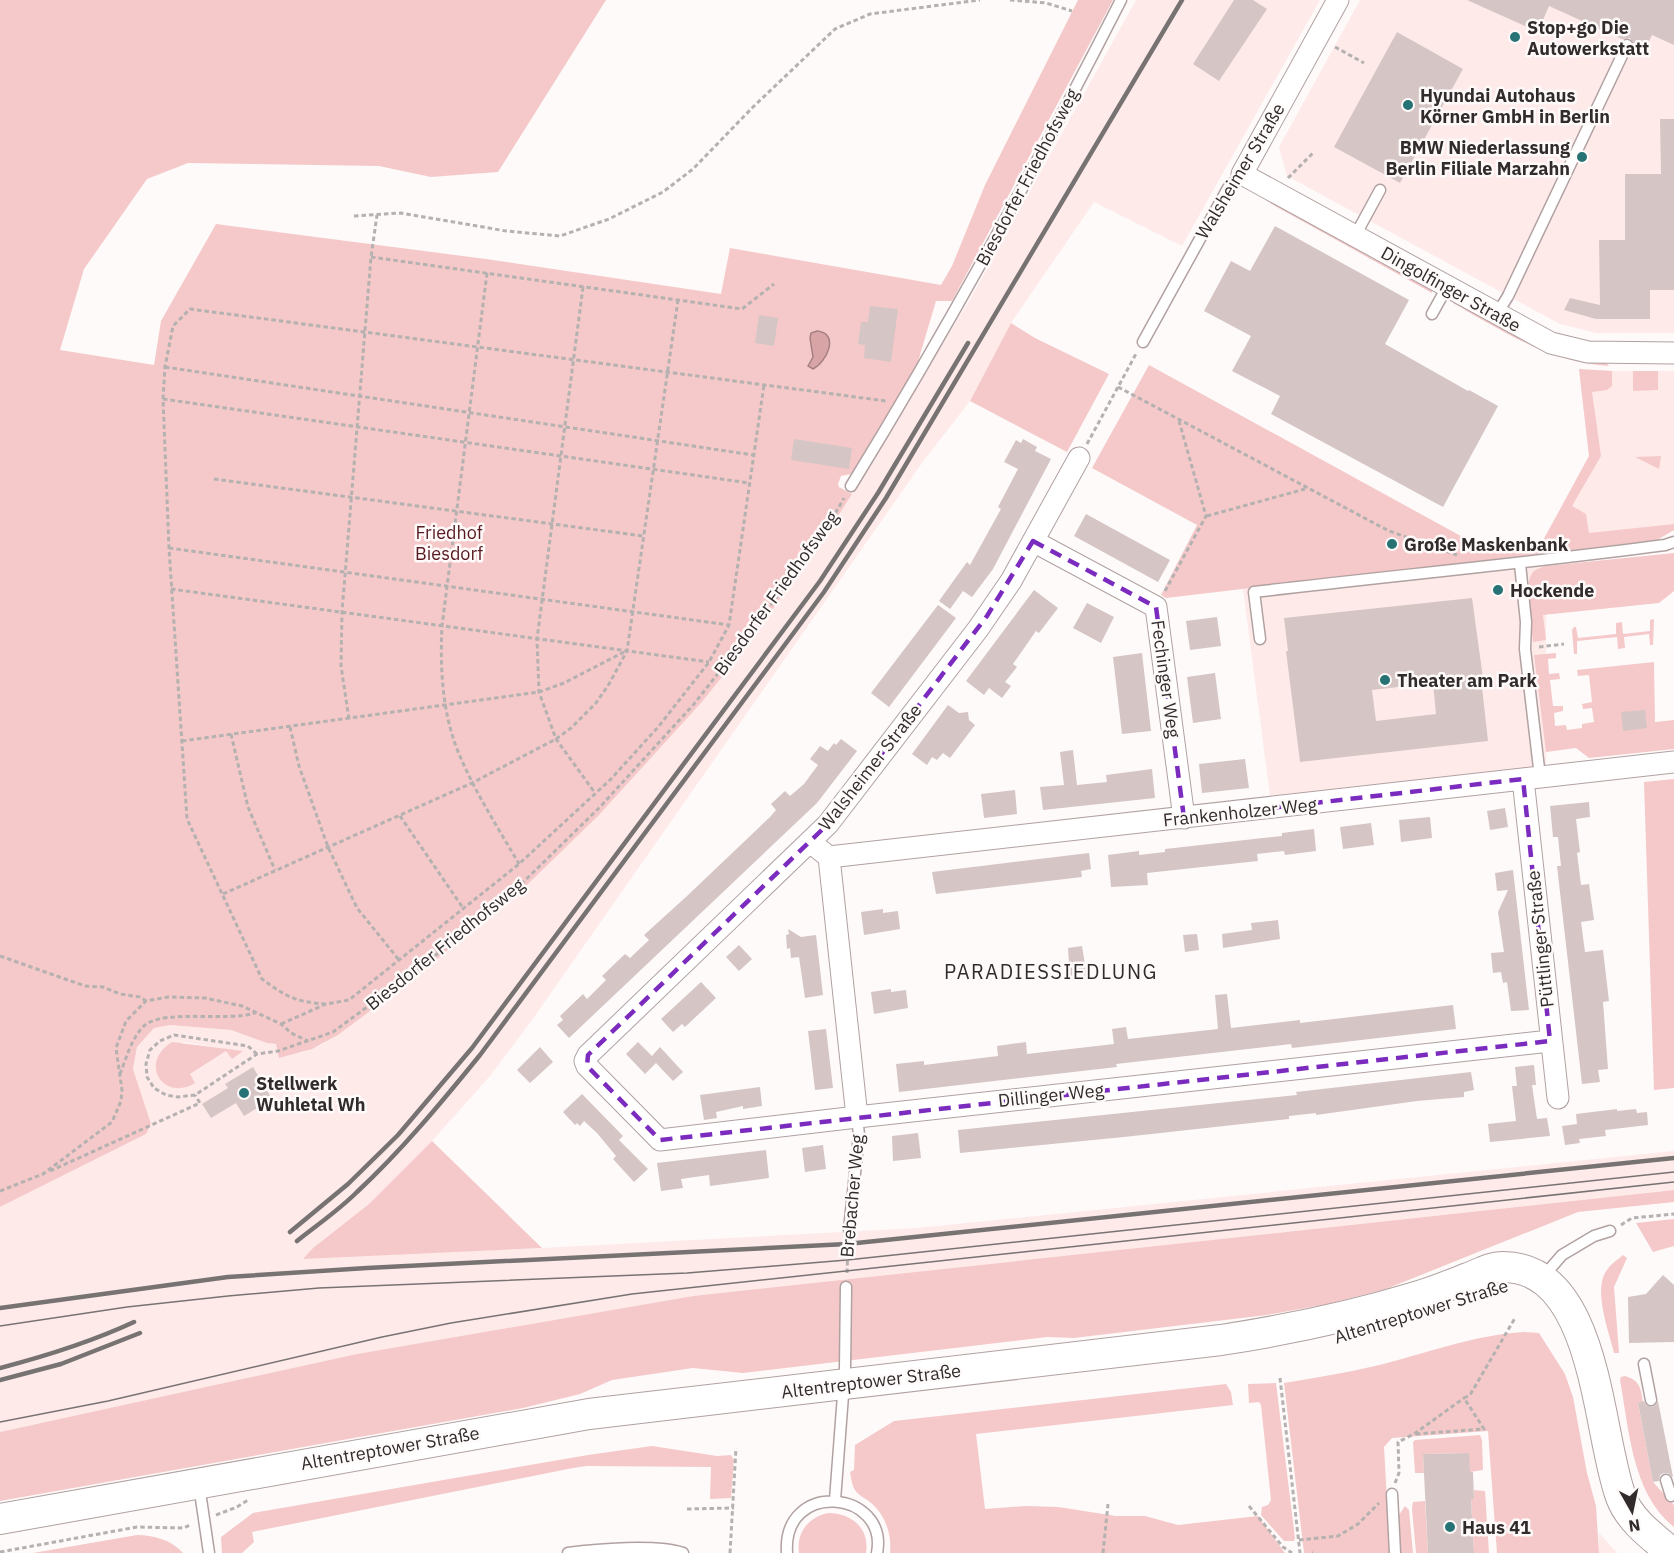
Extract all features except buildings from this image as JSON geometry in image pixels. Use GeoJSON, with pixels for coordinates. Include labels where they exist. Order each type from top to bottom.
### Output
{"type":"FeatureCollection","features":[{"type":"Feature","properties":{"kind":"main road","name":"Altentreptower Straße"},"geometry":{"type":"LineString","coordinates":[[0,1537],[583,1432],[1304,1326],[1352,1316],[1414,1298],[1501,1267],[1519,1269],[1553,1287],[1569,1307],[1591,1367],[1621,1498],[1643,1529],[1672,1553]]}},
{"type":"Feature","properties":{"kind":"main road","name":"Altentreptower Straße"},"geometry":{"type":"LineString","coordinates":[[0,1519],[201,1501],[589,1414],[844,1393]]}},
{"type":"Feature","properties":{"kind":"street","name":"Walsheimer Straße"},"geometry":{"type":"LineString","coordinates":[[1242,174],[1338,0]]}},
{"type":"Feature","properties":{"kind":"street","name":"Dingolfinger Straße"},"geometry":{"type":"LineString","coordinates":[[1242,174],[1551,343],[1588,352],[1674,353]]}},
{"type":"Feature","properties":{"kind":"street","name":"Walsheimer Straße"},"geometry":{"type":"LineString","coordinates":[[585,1061],[588,1055],[828,824],[978,628],[1011,581],[1079,458]]}},
{"type":"Feature","properties":{"kind":"street","name":"Fechinger Weg"},"geometry":{"type":"LineString","coordinates":[[1033,541],[1156,607],[1184,818]]}},
{"type":"Feature","properties":{"kind":"street","name":"Frankenholzer Weg"},"geometry":{"type":"LineString","coordinates":[[829,857],[1674,762]]}},
{"type":"Feature","properties":{"kind":"street","name":"Püttlinger Straße"},"geometry":{"type":"LineString","coordinates":[[1531,778],[1550,1041],[1558,1098]]}},
{"type":"Feature","properties":{"kind":"street"},"geometry":{"type":"LineString","coordinates":[[810,842],[829,857]]}},
{"type":"Feature","properties":{"kind":"street","name":"Brebacher Weg"},"geometry":{"type":"LineString","coordinates":[[829,857],[857,1116]]}},
{"type":"Feature","properties":{"kind":"street","name":"Dillinger Weg"},"geometry":{"type":"LineString","coordinates":[[585,1061],[587,1066],[660,1140],[857,1116],[1550,1041]]}},
{"type":"Feature","properties":{"kind":"lane","name":"Biesdorfer Friedhofsweg"},"geometry":{"type":"LineString","coordinates":[[851,486],[902,403],[1047,142],[1121,0]]}},
{"type":"Feature","properties":{"kind":"lane"},"geometry":{"type":"LineString","coordinates":[[1497,314],[1508,296],[1627,45]]}},
{"type":"Feature","properties":{"kind":"lane","name":"Walsheimer Straße"},"geometry":{"type":"LineString","coordinates":[[1143,342],[1228,188],[1242,174]]}},
{"type":"Feature","properties":{"kind":"lane"},"geometry":{"type":"LineString","coordinates":[[1355,236],[1380,190]]}},
{"type":"Feature","properties":{"kind":"lane"},"geometry":{"type":"LineString","coordinates":[[1432,314],[1447,287]]}},
{"type":"Feature","properties":{"kind":"lane"},"geometry":{"type":"LineString","coordinates":[[1260,639],[1254,591],[1520,564],[1674,542]]}},
{"type":"Feature","properties":{"kind":"lane"},"geometry":{"type":"LineString","coordinates":[[1520,564],[1526,622],[1525,649],[1531,778]]}},
{"type":"Feature","properties":{"kind":"lane","name":"Brebacher Weg"},"geometry":{"type":"LineString","coordinates":[[849,1230],[859,1135],[857,1116]]}},
{"type":"Feature","properties":{"kind":"lane"},"geometry":{"type":"LineString","coordinates":[[1539,1279],[1562,1255],[1594,1236],[1610,1231]]}},
{"type":"Feature","properties":{"kind":"lane"},"geometry":{"type":"LineString","coordinates":[[835,1500],[844,1393],[846,1287]]}},
{"type":"Feature","properties":{"kind":"lane"},"geometry":{"type":"LineString","coordinates":[[1644,1364],[1651,1400]]}},
{"type":"Feature","properties":{"kind":"lane"},"geometry":{"type":"LineString","coordinates":[[1666,1480],[1671,1496]]}},
{"type":"Feature","properties":{"kind":"lane"},"geometry":{"type":"LineString","coordinates":[[1392,1494],[1395,1553]]}},
{"type":"Feature","properties":{"kind":"lane"},"geometry":{"type":"LineString","coordinates":[[787,1553],[787,1535],[794,1521],[805,1509],[819,1502],[835,1500],[861,1511],[871,1522],[877,1535],[877,1553]]}},
{"type":"Feature","properties":{"kind":"lane"},"geometry":{"type":"LineString","coordinates":[[201,1501],[209,1553]]}},
{"type":"Feature","properties":{"kind":"lane"},"geometry":{"type":"LineString","coordinates":[[568,1553],[590,1550],[660,1549],[683,1553]]}},
{"type":"Feature","properties":{"kind":"path"},"geometry":{"type":"LineString","coordinates":[[354,216],[401,213],[506,231],[560,236],[609,219],[663,192],[693,169],[753,107],[835,29],[870,14],[980,0]]}},
{"type":"Feature","properties":{"kind":"path"},"geometry":{"type":"LineString","coordinates":[[1010,0],[1046,3],[1072,11]]}},
{"type":"Feature","properties":{"kind":"path"},"geometry":{"type":"LineString","coordinates":[[1317,37],[1364,63]]}},
{"type":"Feature","properties":{"kind":"path"},"geometry":{"type":"LineString","coordinates":[[1287,179],[1314,152]]}},
{"type":"Feature","properties":{"kind":"path"},"geometry":{"type":"LineString","coordinates":[[349,719],[341,666],[342,612],[371,257],[377,215]]}},
{"type":"Feature","properties":{"kind":"path"},"geometry":{"type":"LineString","coordinates":[[371,257],[742,309],[774,284]]}},
{"type":"Feature","properties":{"kind":"path"},"geometry":{"type":"LineString","coordinates":[[487,273],[442,626],[440,663],[446,705],[456,747],[472,783],[519,864]]}},
{"type":"Feature","properties":{"kind":"path"},"geometry":{"type":"LineString","coordinates":[[583,287],[537,639],[539,692],[556,739],[595,793]]}},
{"type":"Feature","properties":{"kind":"path"},"geometry":{"type":"LineString","coordinates":[[223,894],[472,783],[556,739],[571,728],[596,703],[627,651],[678,300]]}},
{"type":"Feature","properties":{"kind":"path"},"geometry":{"type":"LineString","coordinates":[[326,1004],[303,1002],[285,996],[262,979],[187,819],[168,548],[163,399],[165,367],[173,326],[190,309],[902,403]]}},
{"type":"Feature","properties":{"kind":"path"},"geometry":{"type":"LineString","coordinates":[[1079,458],[1143,342]]}},
{"type":"Feature","properties":{"kind":"path"},"geometry":{"type":"LineString","coordinates":[[165,367],[754,455]]}},
{"type":"Feature","properties":{"kind":"path"},"geometry":{"type":"LineString","coordinates":[[281,1024],[326,1004],[349,1000],[519,864],[595,793],[659,726],[709,662],[729,625],[764,385]]}},
{"type":"Feature","properties":{"kind":"path"},"geometry":{"type":"LineString","coordinates":[[1118,387],[1389,531],[1470,560],[1474,567]]}},
{"type":"Feature","properties":{"kind":"path"},"geometry":{"type":"LineString","coordinates":[[163,399],[750,483]]}},
{"type":"Feature","properties":{"kind":"path"},"geometry":{"type":"LineString","coordinates":[[1156,607],[1206,516],[1179,421]]}},
{"type":"Feature","properties":{"kind":"path"},"geometry":{"type":"LineString","coordinates":[[214,479],[644,537]]}},
{"type":"Feature","properties":{"kind":"path","name":"Biesdorfer Friedhofsweg"},"geometry":{"type":"LineString","coordinates":[[257,1054],[278,1051],[333,1032],[412,974],[507,898],[600,807],[694,704],[756,626],[824,533],[851,486]]}},
{"type":"Feature","properties":{"kind":"path"},"geometry":{"type":"LineString","coordinates":[[1206,516],[1307,488]]}},
{"type":"Feature","properties":{"kind":"path"},"geometry":{"type":"LineString","coordinates":[[168,548],[729,625]]}},
{"type":"Feature","properties":{"kind":"path"},"geometry":{"type":"LineString","coordinates":[[171,589],[709,662]]}},
{"type":"Feature","properties":{"kind":"path"},"geometry":{"type":"LineString","coordinates":[[1547,647],[1564,645]]}},
{"type":"Feature","properties":{"kind":"path"},"geometry":{"type":"LineString","coordinates":[[182,741],[539,692],[564,683],[627,651]]}},
{"type":"Feature","properties":{"kind":"path"},"geometry":{"type":"LineString","coordinates":[[291,727],[299,766],[328,847],[357,908],[399,960]]}},
{"type":"Feature","properties":{"kind":"path"},"geometry":{"type":"LineString","coordinates":[[231,734],[248,807],[275,870]]}},
{"type":"Feature","properties":{"kind":"path"},"geometry":{"type":"LineString","coordinates":[[399,815],[463,908]]}},
{"type":"Feature","properties":{"kind":"path"},"geometry":{"type":"LineString","coordinates":[[0,956],[86,986],[103,987],[120,994],[140,997],[146,1001]]}},
{"type":"Feature","properties":{"kind":"path"},"geometry":{"type":"LineString","coordinates":[[43,1174],[112,1122],[122,1101],[116,1048],[126,1021],[146,1001],[168,997],[205,998],[243,1006],[281,1024],[291,1033],[309,1042]]}},
{"type":"Feature","properties":{"kind":"path"},"geometry":{"type":"LineString","coordinates":[[120,1075],[135,1038],[146,1025],[166,1017],[249,1015],[257,1012]]}},
{"type":"Feature","properties":{"kind":"path"},"geometry":{"type":"LineString","coordinates":[[174,1035],[248,1046],[257,1054],[195,1095],[166,1095],[153,1088],[147,1077],[146,1064],[150,1050],[160,1041],[174,1035]]}},
{"type":"Feature","properties":{"kind":"path"},"geometry":{"type":"LineString","coordinates":[[0,1191],[200,1103],[195,1095]]}},
{"type":"Feature","properties":{"kind":"path"},"geometry":{"type":"LineString","coordinates":[[1610,1231],[1632,1218],[1674,1214]]}},
{"type":"Feature","properties":{"kind":"path","name":"Brebacher Weg"},"geometry":{"type":"LineString","coordinates":[[846,1287],[849,1230]]}},
{"type":"Feature","properties":{"kind":"path"},"geometry":{"type":"LineString","coordinates":[[1414,1434],[1470,1395],[1515,1318]]}},
{"type":"Feature","properties":{"kind":"path"},"geometry":{"type":"LineString","coordinates":[[1280,1378],[1300,1553]]}},
{"type":"Feature","properties":{"kind":"path"},"geometry":{"type":"LineString","coordinates":[[1299,1539],[1338,1536],[1358,1524],[1387,1496],[1392,1494],[1399,1473],[1398,1442],[1404,1437],[1414,1434],[1484,1429],[1464,1398]]}},
{"type":"Feature","properties":{"kind":"path"},"geometry":{"type":"LineString","coordinates":[[730,1553],[736,1448]]}},
{"type":"Feature","properties":{"kind":"path"},"geometry":{"type":"LineString","coordinates":[[0,1552],[137,1527],[184,1528],[201,1501],[237,1507],[267,1488]]}},
{"type":"Feature","properties":{"kind":"path"},"geometry":{"type":"LineString","coordinates":[[1103,1553],[1108,1504]]}},
{"type":"Feature","properties":{"kind":"path"},"geometry":{"type":"LineString","coordinates":[[1249,1506],[1283,1547],[1292,1553]]}},
{"type":"Feature","properties":{"kind":"path"},"geometry":{"type":"LineString","coordinates":[[687,1509],[734,1508]]}},
{"type":"Feature","properties":{"kind":"highlighted area"},"geometry":{"type":"Polygon","coordinates":[[[1033,541],[1156,607],[1184,818],[1523,779],[1550,1041],[660,1140],[587,1066],[588,1055],[828,824],[987,616],[1033,541]]]}},
{"type":"Feature","properties":{"kind":"shaded area"},"geometry":{"type":"Polygon","coordinates":[[[1136,0],[1320,0],[1182,246],[1094,202],[1011,323],[970,401],[922,463],[532,1020],[490,1076],[432,1141],[369,1204],[313,1248],[304,1258],[917,1228],[1674,1151],[1674,1190],[693,1296],[357,1354],[0,1432],[0,1207],[146,1134],[151,1124],[133,1069],[137,1047],[154,1028],[170,1025],[231,1030],[300,1053],[321,1045],[409,982],[526,886],[599,815],[701,703],[730,667],[817,549],[969,301],[1136,0]],[[183,1042],[164,1084],[181,1088],[190,1074],[226,1051],[242,1052],[183,1042]]]}},
{"type":"Feature","properties":{"kind":"shaded area"},"geometry":{"type":"Polygon","coordinates":[[[1360,0],[1674,0],[1674,333],[1596,333],[1560,324],[1287,176],[1279,147],[1360,0]]]}},
{"type":"Feature","properties":{"kind":"shaded area"},"geometry":{"type":"Polygon","coordinates":[[[817,331],[824,333],[830,342],[823,360],[813,369],[808,366],[813,357],[810,338],[811,333],[817,331]]]}},
{"type":"Feature","properties":{"kind":"shaded area"},"geometry":{"type":"Polygon","coordinates":[[[1579,369],[1674,371],[1674,530],[1657,540],[1536,554],[1589,456],[1579,369]]]}},
{"type":"Feature","properties":{"kind":"shaded area"},"geometry":{"type":"Polygon","coordinates":[[[1522,556],[1546,566],[1546,766],[1270,796],[1243,589],[1522,556]]]}},
{"type":"Feature","properties":{"kind":"shaded area"},"geometry":{"type":"Polygon","coordinates":[[[1599,1533],[1617,1553],[1599,1553],[1599,1533]]]}},
{"type":"Feature","properties":{"kind":"green space","name":"Friedhof Biesdorf"},"geometry":{"type":"Polygon","coordinates":[[[0,0],[606,0],[498,172],[431,177],[379,166],[188,163],[147,179],[84,269],[60,350],[154,365],[161,321],[216,224],[486,259],[721,294],[730,248],[941,285],[952,266],[985,185],[1078,0],[1113,0],[952,301],[936,301],[917,365],[851,474],[841,476],[839,487],[852,494],[817,549],[730,667],[701,703],[599,815],[526,886],[409,982],[338,1035],[312,1049],[279,1058],[276,1044],[231,1030],[170,1025],[154,1028],[137,1047],[133,1069],[151,1124],[146,1134],[0,1207],[0,0]],[[810,338],[813,357],[808,364],[827,355],[830,340],[810,338]]]}},
{"type":"Feature","properties":{"kind":"green space"},"geometry":{"type":"Polygon","coordinates":[[[1268,197],[1432,287],[1432,293],[1275,206],[1266,200],[1268,197]]]}},
{"type":"Feature","properties":{"kind":"green space"},"geometry":{"type":"Polygon","coordinates":[[[1457,301],[1605,361],[1609,366],[1566,359],[1528,344],[1453,303],[1457,301]]]}},
{"type":"Feature","properties":{"kind":"green space"},"geometry":{"type":"Polygon","coordinates":[[[1011,323],[1035,338],[1109,374],[1067,452],[970,401],[1011,323]]]}},
{"type":"Feature","properties":{"kind":"green space"},"geometry":{"type":"Polygon","coordinates":[[[1149,365],[1490,552],[1540,546],[1589,456],[1579,369],[1612,371],[1612,386],[1607,390],[1592,392],[1601,456],[1572,506],[1586,514],[1589,533],[1674,524],[1674,530],[1657,540],[1166,598],[1161,595],[1197,525],[1092,468],[1149,365]]]}},
{"type":"Feature","properties":{"kind":"green space"},"geometry":{"type":"Polygon","coordinates":[[[1633,371],[1658,371],[1658,390],[1633,391],[1633,371]]]}},
{"type":"Feature","properties":{"kind":"green space"},"geometry":{"type":"Polygon","coordinates":[[[1661,456],[1659,469],[1635,457],[1661,456]]]}},
{"type":"Feature","properties":{"kind":"green space"},"geometry":{"type":"Polygon","coordinates":[[[1674,553],[1674,591],[1659,603],[1543,615],[1546,640],[1533,642],[1529,585],[1530,577],[1536,570],[1546,566],[1674,553]]]}},
{"type":"Feature","properties":{"kind":"green space"},"geometry":{"type":"Polygon","coordinates":[[[1654,619],[1653,645],[1650,645],[1649,634],[1624,637],[1625,648],[1618,649],[1617,637],[1577,641],[1577,654],[1574,654],[1572,630],[1574,627],[1576,627],[1578,638],[1616,634],[1616,623],[1622,622],[1623,634],[1650,631],[1650,620],[1654,619]]]}},
{"type":"Feature","properties":{"kind":"green space"},"geometry":{"type":"Polygon","coordinates":[[[1556,653],[1556,658],[1548,659],[1549,674],[1559,673],[1560,679],[1550,680],[1553,706],[1563,706],[1563,711],[1554,713],[1555,726],[1566,725],[1567,730],[1582,728],[1582,724],[1594,722],[1592,708],[1583,709],[1582,704],[1592,702],[1589,675],[1578,676],[1577,670],[1654,662],[1655,722],[1674,720],[1674,749],[1589,758],[1576,748],[1546,752],[1534,655],[1556,653]]]}},
{"type":"Feature","properties":{"kind":"green space"},"geometry":{"type":"Polygon","coordinates":[[[1674,779],[1674,1088],[1654,1090],[1644,782],[1674,779]]]}},
{"type":"Feature","properties":{"kind":"green space"},"geometry":{"type":"Polygon","coordinates":[[[172,1042],[243,1051],[232,1059],[226,1051],[190,1074],[195,1083],[184,1088],[174,1088],[159,1078],[156,1070],[157,1060],[162,1051],[172,1042]]]}},
{"type":"Feature","properties":{"kind":"green space"},"geometry":{"type":"Polygon","coordinates":[[[432,1141],[542,1248],[303,1259],[313,1248],[369,1204],[432,1141]]]}},
{"type":"Feature","properties":{"kind":"green space"},"geometry":{"type":"Polygon","coordinates":[[[1674,1190],[1674,1202],[1578,1212],[1386,1289],[1327,1304],[1267,1315],[1074,1338],[1047,1337],[743,1373],[693,1368],[612,1380],[580,1394],[523,1408],[0,1501],[0,1432],[357,1354],[693,1296],[1674,1190]]]}},
{"type":"Feature","properties":{"kind":"green space"},"geometry":{"type":"Polygon","coordinates":[[[1674,1219],[1674,1246],[1653,1252],[1636,1223],[1674,1219]]]}},
{"type":"Feature","properties":{"kind":"green space"},"geometry":{"type":"Polygon","coordinates":[[[1623,1255],[1627,1258],[1614,1287],[1619,1353],[1614,1353],[1601,1293],[1604,1275],[1623,1255]]]}},
{"type":"Feature","properties":{"kind":"green space"},"geometry":{"type":"Polygon","coordinates":[[[1524,1332],[1539,1333],[1565,1374],[1573,1397],[1587,1473],[1596,1506],[1599,1553],[1497,1553],[1488,1431],[1392,1438],[1384,1447],[1390,1553],[1304,1553],[1284,1383],[1375,1366],[1486,1337],[1524,1332]]]}},
{"type":"Feature","properties":{"kind":"green space"},"geometry":{"type":"Polygon","coordinates":[[[1625,1376],[1636,1382],[1640,1388],[1643,1402],[1638,1403],[1653,1482],[1674,1505],[1674,1527],[1649,1497],[1641,1479],[1630,1439],[1620,1380],[1625,1376]]]}},
{"type":"Feature","properties":{"kind":"green space"},"geometry":{"type":"Polygon","coordinates":[[[1276,1383],[1294,1541],[1284,1541],[1261,1515],[1262,1507],[1268,1505],[1271,1500],[1261,1405],[1259,1402],[1249,1403],[1248,1384],[1276,1383]]]}},
{"type":"Feature","properties":{"kind":"green space"},"geometry":{"type":"Polygon","coordinates":[[[1226,1384],[1231,1392],[1233,1405],[976,1434],[985,1509],[1026,1506],[1058,1507],[1116,1516],[1145,1516],[1178,1525],[1258,1516],[1285,1553],[890,1553],[889,1532],[880,1512],[856,1492],[852,1484],[850,1472],[854,1470],[855,1445],[894,1421],[1226,1384]]]}},
{"type":"Feature","properties":{"kind":"green space"},"geometry":{"type":"Polygon","coordinates":[[[1480,1435],[1483,1470],[1470,1472],[1468,1453],[1423,1454],[1424,1473],[1415,1473],[1413,1442],[1415,1440],[1480,1435]]]}},
{"type":"Feature","properties":{"kind":"green space"},"geometry":{"type":"Polygon","coordinates":[[[652,1446],[717,1456],[731,1455],[734,1460],[731,1498],[710,1499],[711,1467],[587,1466],[252,1532],[254,1542],[242,1553],[222,1553],[221,1537],[253,1513],[652,1446]]]}},
{"type":"Feature","properties":{"kind":"green space"},"geometry":{"type":"Polygon","coordinates":[[[1474,1490],[1485,1491],[1489,1553],[1474,1553],[1471,1499],[1474,1499],[1474,1490]]]}},
{"type":"Feature","properties":{"kind":"green space"},"geometry":{"type":"Polygon","coordinates":[[[1425,1501],[1428,1553],[1416,1553],[1413,1502],[1425,1501]]]}},
{"type":"Feature","properties":{"kind":"green space"},"geometry":{"type":"Polygon","coordinates":[[[1405,1506],[1409,1510],[1413,1553],[1399,1553],[1397,1518],[1405,1506]]]}},
{"type":"Feature","properties":{"kind":"green space"},"geometry":{"type":"Polygon","coordinates":[[[828,1513],[851,1519],[862,1529],[865,1536],[866,1553],[799,1553],[800,1538],[805,1527],[815,1518],[828,1513]]]}},
{"type":"Feature","properties":{"kind":"green space"},"geometry":{"type":"Polygon","coordinates":[[[137,1535],[162,1539],[179,1548],[183,1553],[33,1553],[137,1535]]]}},
{"type":"Feature","properties":{"kind":"tram line"},"geometry":{"type":"LineString","coordinates":[[0,1326],[127,1307],[319,1288],[687,1273],[847,1260],[1674,1172]]}},
{"type":"Feature","properties":{"kind":"tram line"},"geometry":{"type":"LineString","coordinates":[[0,1422],[108,1401],[451,1323],[632,1294],[1674,1182]]}},
{"type":"Feature","properties":{"kind":"railway"},"geometry":{"type":"LineString","coordinates":[[297,1241],[343,1205],[374,1176],[451,1091],[824,592],[886,498],[1182,0]]}},
{"type":"Feature","properties":{"kind":"railway"},"geometry":{"type":"LineString","coordinates":[[290,1232],[348,1184],[398,1135],[472,1048],[820,581],[878,493],[968,343]]}},
{"type":"Feature","properties":{"kind":"railway"},"geometry":{"type":"LineString","coordinates":[[0,1308],[228,1277],[847,1244],[1674,1158]]}},
{"type":"Feature","properties":{"kind":"railway"},"geometry":{"type":"LineString","coordinates":[[0,1368],[68,1348],[134,1322]]}},
{"type":"Feature","properties":{"kind":"railway"},"geometry":{"type":"LineString","coordinates":[[0,1380],[61,1364],[140,1333]]}},
{"type":"Feature","properties":{"kind":"place","name":"Stop+go Die Autowerkstatt"},"geometry":{"type":"Point","coordinates":[1515,37]}},
{"type":"Feature","properties":{"kind":"place","name":"Hyundai Autohaus Körner GmbH in Berlin"},"geometry":{"type":"Point","coordinates":[1408,105]}},
{"type":"Feature","properties":{"kind":"place","name":"BMW Niederlassung Berlin Filiale Marzahn"},"geometry":{"type":"Point","coordinates":[1582,157]}},
{"type":"Feature","properties":{"kind":"place","name":"Große Maskenbank"},"geometry":{"type":"Point","coordinates":[1392,544]}},
{"type":"Feature","properties":{"kind":"place","name":"Hockende"},"geometry":{"type":"Point","coordinates":[1498,590]}},
{"type":"Feature","properties":{"kind":"place","name":"Theater am Park"},"geometry":{"type":"Point","coordinates":[1385,680]}},
{"type":"Feature","properties":{"kind":"place","name":"Stellwerk Wuhletal Wh"},"geometry":{"type":"Point","coordinates":[244,1093]}},
{"type":"Feature","properties":{"kind":"place","name":"Haus 41"},"geometry":{"type":"Point","coordinates":[1450,1527]}},
{"type":"Feature","properties":{"kind":"district","name":"PARADIESSIEDLUNG"},"geometry":{"type":"Point","coordinates":[1051,971]}}]}
